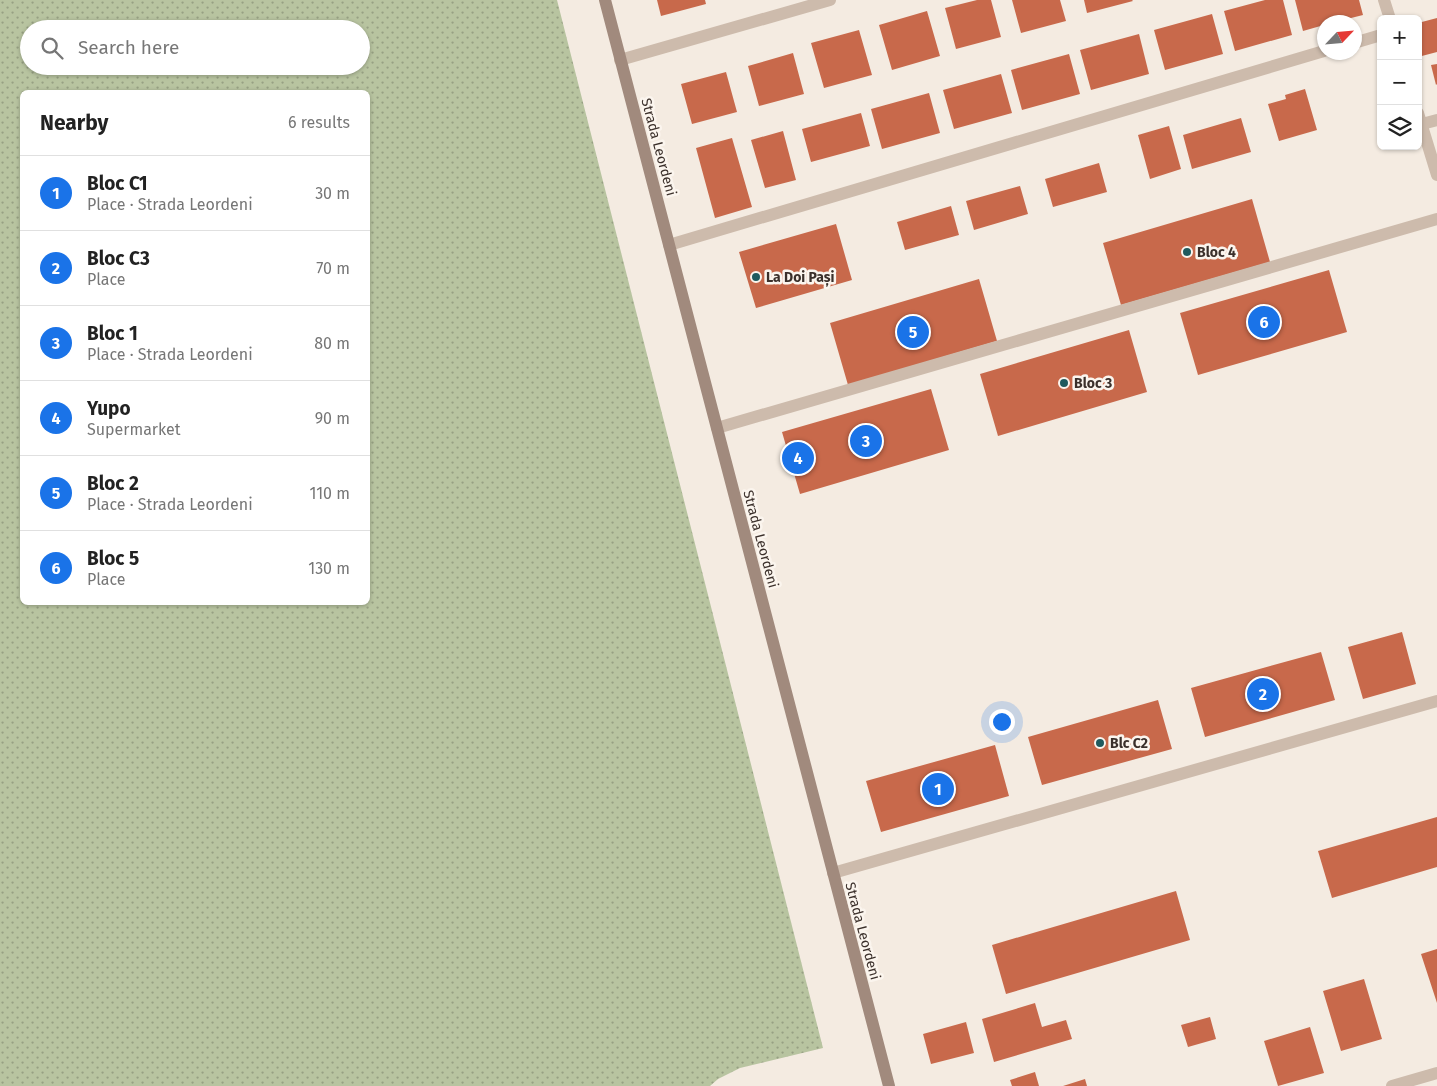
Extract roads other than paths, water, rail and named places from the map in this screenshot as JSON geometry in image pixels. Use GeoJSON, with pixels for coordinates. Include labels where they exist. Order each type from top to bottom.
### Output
{"type":"FeatureCollection","features":[{"type":"Feature","properties":{"kind":"main road","name":"Strada Leordeni"},"geometry":{"type":"LineString","coordinates":[[605,0],[888,1086]]}},
{"type":"Feature","properties":{"kind":"street"},"geometry":{"type":"LineString","coordinates":[[620,60],[830,0]]}},
{"type":"Feature","properties":{"kind":"street"},"geometry":{"type":"LineString","coordinates":[[1384,0],[1389,15]]}},
{"type":"Feature","properties":{"kind":"street"},"geometry":{"type":"LineString","coordinates":[[1362,40],[1377,36]]}},
{"type":"Feature","properties":{"kind":"street"},"geometry":{"type":"LineString","coordinates":[[669,245],[1317,53]]}},
{"type":"Feature","properties":{"kind":"street"},"geometry":{"type":"LineString","coordinates":[[1422,118],[1437,120]]}},
{"type":"Feature","properties":{"kind":"street"},"geometry":{"type":"LineString","coordinates":[[1422,125],[1437,175]]}},
{"type":"Feature","properties":{"kind":"street"},"geometry":{"type":"LineString","coordinates":[[717,428],[1437,220]]}},
{"type":"Feature","properties":{"kind":"street"},"geometry":{"type":"LineString","coordinates":[[833,874],[1437,701]]}},
{"type":"Feature","properties":{"kind":"street"},"geometry":{"type":"LineString","coordinates":[[1392,1086],[1437,1073]]}},
{"type":"Feature","properties":{"kind":"place","name":"Bloc 4"},"geometry":{"type":"Point","coordinates":[1187,252]}},
{"type":"Feature","properties":{"kind":"place","name":"La Doi Pași"},"geometry":{"type":"Point","coordinates":[756,277]}},
{"type":"Feature","properties":{"kind":"place","name":"Bloc 5"},"geometry":{"type":"Point","coordinates":[1264,322]}},
{"type":"Feature","properties":{"kind":"place","name":"Bloc 2"},"geometry":{"type":"Point","coordinates":[913,332]}},
{"type":"Feature","properties":{"kind":"place","name":"Bloc 3"},"geometry":{"type":"Point","coordinates":[1064,383]}},
{"type":"Feature","properties":{"kind":"place","name":"Bloc 1"},"geometry":{"type":"Point","coordinates":[866,441]}},
{"type":"Feature","properties":{"kind":"place","name":"Yupo"},"geometry":{"type":"Point","coordinates":[798,458]}},
{"type":"Feature","properties":{"kind":"place","name":"Bloc C3"},"geometry":{"type":"Point","coordinates":[1263,694]}},
{"type":"Feature","properties":{"kind":"place","name":"Blc C2"},"geometry":{"type":"Point","coordinates":[1100,743]}},
{"type":"Feature","properties":{"kind":"place","name":"Bloc C1"},"geometry":{"type":"Point","coordinates":[938,789]}}]}
